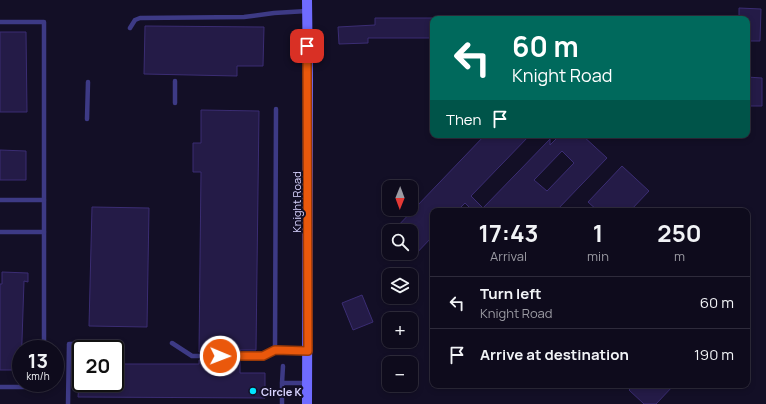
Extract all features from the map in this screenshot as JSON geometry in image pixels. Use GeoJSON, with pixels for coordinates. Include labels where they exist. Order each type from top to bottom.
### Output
{"type":"FeatureCollection","features":[{"type":"Feature","properties":{"kind":"street","name":"Knight Road"},"geometry":{"type":"LineString","coordinates":[[307,0],[307,404]]}},
{"type":"Feature","properties":{"kind":"lane"},"geometry":{"type":"LineString","coordinates":[[130,28],[135,20],[140,18],[244,17],[274,12],[307,11]]}},
{"type":"Feature","properties":{"kind":"lane"},"geometry":{"type":"LineString","coordinates":[[0,22],[44,22],[44,340]]}},
{"type":"Feature","properties":{"kind":"lane"},"geometry":{"type":"LineString","coordinates":[[175,103],[176,80]]}},
{"type":"Feature","properties":{"kind":"lane"},"geometry":{"type":"LineString","coordinates":[[87,119],[88,82]]}},
{"type":"Feature","properties":{"kind":"lane"},"geometry":{"type":"LineString","coordinates":[[275,350],[276,109]]}},
{"type":"Feature","properties":{"kind":"lane"},"geometry":{"type":"LineString","coordinates":[[0,200],[44,200]]}},
{"type":"Feature","properties":{"kind":"lane"},"geometry":{"type":"LineString","coordinates":[[0,232],[44,232]]}},
{"type":"Feature","properties":{"kind":"lane"},"geometry":{"type":"LineString","coordinates":[[68,404],[69,344],[72,344]]}},
{"type":"Feature","properties":{"kind":"lane"},"geometry":{"type":"LineString","coordinates":[[172,344],[192,356],[263,356],[275,350],[308,351]]}},
{"type":"Feature","properties":{"kind":"lane"},"geometry":{"type":"LineString","coordinates":[[282,366],[282,404]]}},
{"type":"Feature","properties":{"kind":"lane"},"geometry":{"type":"LineString","coordinates":[[282,383],[307,383]]}},
{"type":"Feature","properties":{"kind":"lane"},"geometry":{"type":"LineString","coordinates":[[0,387],[12,387]]}},
{"type":"Feature","properties":{"kind":"building"},"geometry":{"type":"Polygon","coordinates":[[[739,8],[761,9],[760,41],[750,41],[750,16],[739,16],[739,8]]]}},
{"type":"Feature","properties":{"kind":"building"},"geometry":{"type":"Polygon","coordinates":[[[375,18],[430,18],[430,38],[368,38],[368,43],[339,44],[338,27],[375,25],[375,18]]]}},
{"type":"Feature","properties":{"kind":"building"},"geometry":{"type":"Polygon","coordinates":[[[145,26],[264,27],[263,66],[237,66],[237,76],[144,74],[145,26]]]}},
{"type":"Feature","properties":{"kind":"building"},"geometry":{"type":"Polygon","coordinates":[[[0,32],[26,32],[27,112],[0,112],[0,32]]]}},
{"type":"Feature","properties":{"kind":"building"},"geometry":{"type":"Polygon","coordinates":[[[750,77],[762,78],[762,106],[750,106],[750,77]]]}},
{"type":"Feature","properties":{"kind":"building"},"geometry":{"type":"Polygon","coordinates":[[[201,110],[259,111],[256,350],[240,350],[240,352],[199,352],[201,172],[193,172],[193,143],[201,143],[201,110]]]}},
{"type":"Feature","properties":{"kind":"building"},"geometry":{"type":"Polygon","coordinates":[[[482,138],[527,138],[471,196],[483,208],[470,208],[465,203],[460,208],[430,208],[430,239],[418,252],[418,224],[400,224],[407,216],[418,216],[418,205],[482,138]]]}},
{"type":"Feature","properties":{"kind":"building"},"geometry":{"type":"Polygon","coordinates":[[[557,138],[585,138],[607,158],[559,208],[483,208],[550,139],[550,145],[557,138]],[[562,151],[534,180],[547,191],[574,163],[562,151]]]}},
{"type":"Feature","properties":{"kind":"building"},"geometry":{"type":"Polygon","coordinates":[[[0,150],[26,151],[26,180],[0,180],[0,150]]]}},
{"type":"Feature","properties":{"kind":"building"},"geometry":{"type":"Polygon","coordinates":[[[622,166],[649,191],[633,208],[595,208],[588,202],[622,166]]]}},
{"type":"Feature","properties":{"kind":"building"},"geometry":{"type":"Polygon","coordinates":[[[92,207],[149,208],[147,327],[89,326],[92,207]]]}},
{"type":"Feature","properties":{"kind":"building"},"geometry":{"type":"Polygon","coordinates":[[[2,272],[28,273],[28,282],[24,281],[22,340],[12,340],[12,370],[0,370],[0,284],[2,284],[2,272]]]}},
{"type":"Feature","properties":{"kind":"building"},"geometry":{"type":"Polygon","coordinates":[[[362,295],[373,322],[353,330],[342,303],[362,295]]]}},
{"type":"Feature","properties":{"kind":"building"},"geometry":{"type":"Polygon","coordinates":[[[199,360],[240,360],[240,373],[265,373],[265,398],[78,397],[78,392],[124,392],[124,364],[199,364],[199,360]]]}},
{"type":"Feature","properties":{"kind":"building"},"geometry":{"type":"Polygon","coordinates":[[[631,388],[671,388],[656,404],[644,404],[629,390],[631,388]]]}},
{"type":"Feature","properties":{"kind":"place","name":"Circle K"},"geometry":{"type":"Point","coordinates":[253,391]}},
{"type":"Feature","properties":{"kind":"route"},"geometry":{"type":"LineString","coordinates":[[220,356],[263,356],[275,350],[308,351],[307,46]]}}]}
